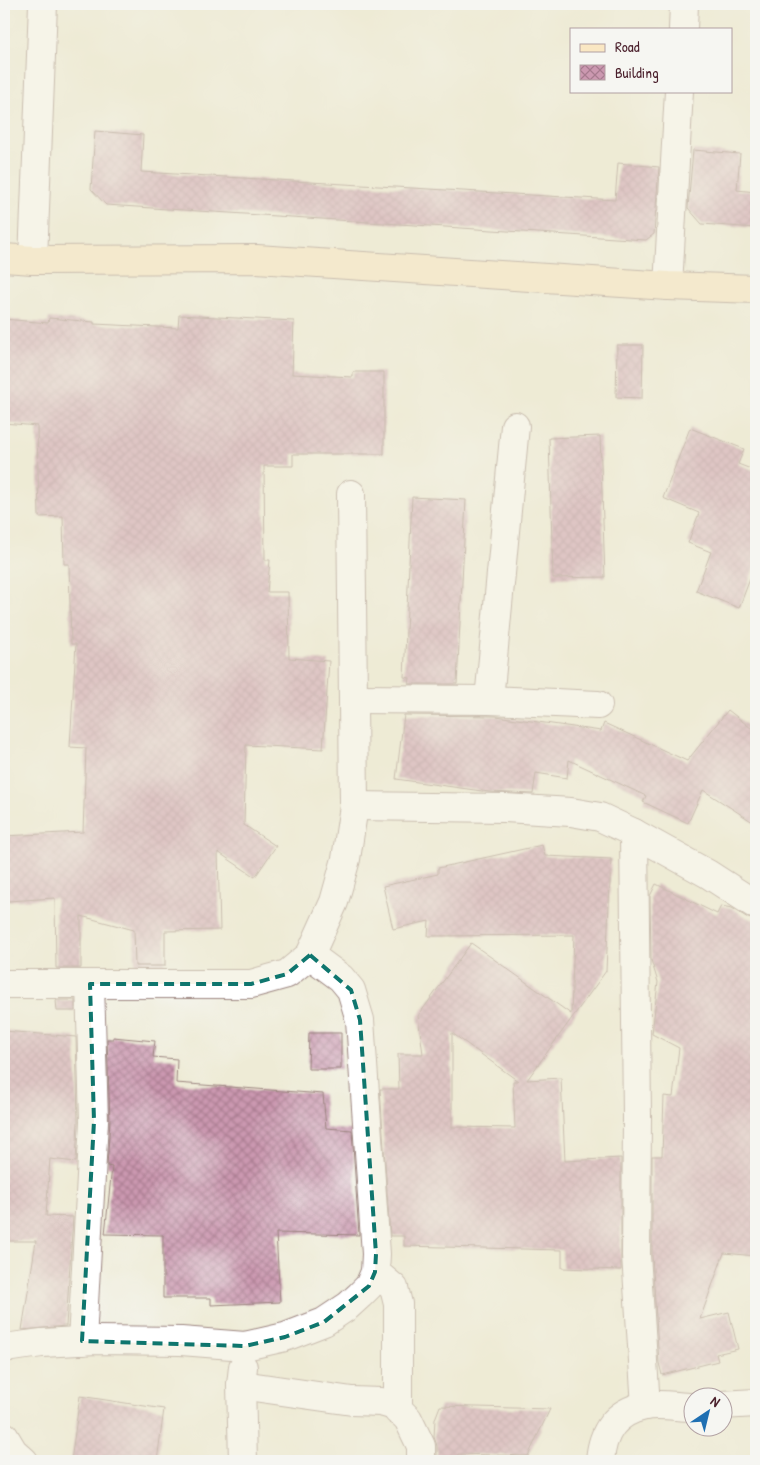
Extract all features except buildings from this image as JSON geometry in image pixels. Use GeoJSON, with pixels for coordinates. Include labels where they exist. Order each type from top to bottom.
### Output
{"type":"FeatureCollection","features":[{"type":"Feature","properties":{"kind":"main road"},"geometry":{"type":"LineString","coordinates":[[4,258],[33,260],[257,259],[668,286],[756,289]]}},
{"type":"Feature","properties":{"kind":"street"},"geometry":{"type":"LineString","coordinates":[[33,260],[43,4]]}},
{"type":"Feature","properties":{"kind":"street"},"geometry":{"type":"LineString","coordinates":[[683,28],[684,4]]}},
{"type":"Feature","properties":{"kind":"street"},"geometry":{"type":"LineString","coordinates":[[668,286],[679,92]]}},
{"type":"Feature","properties":{"kind":"street"},"geometry":{"type":"LineString","coordinates":[[489,700],[514,426]]}},
{"type":"Feature","properties":{"kind":"street"},"geometry":{"type":"LineString","coordinates":[[4,984],[251,984],[287,974],[310,955],[334,902],[346,859],[354,806],[351,494]]}},
{"type":"Feature","properties":{"kind":"street"},"geometry":{"type":"LineString","coordinates":[[353,699],[489,700],[598,705]]}},
{"type":"Feature","properties":{"kind":"street"},"geometry":{"type":"LineString","coordinates":[[354,806],[505,808],[571,812],[600,817],[634,833],[708,874],[756,905]]}},
{"type":"Feature","properties":{"kind":"street"},"geometry":{"type":"LineString","coordinates":[[634,833],[637,1117],[636,1254],[646,1406]]}},
{"type":"Feature","properties":{"kind":"street"},"geometry":{"type":"LineString","coordinates":[[4,1348],[42,1343],[82,1341],[181,1342],[245,1346],[285,1337],[324,1322],[348,1306],[369,1286],[375,1272],[376,1254],[360,1020],[351,990],[341,978],[310,955]]}},
{"type":"Feature","properties":{"kind":"street"},"geometry":{"type":"LineString","coordinates":[[82,1341],[94,1121],[90,984]]}},
{"type":"Feature","properties":{"kind":"street"},"geometry":{"type":"LineString","coordinates":[[375,1272],[394,1288],[398,1304],[398,1410]]}},
{"type":"Feature","properties":{"kind":"street"},"geometry":{"type":"LineString","coordinates":[[242,1461],[242,1385],[245,1346]]}},
{"type":"Feature","properties":{"kind":"street"},"geometry":{"type":"LineString","coordinates":[[242,1385],[352,1401],[381,1402],[394,1406],[408,1419],[420,1446],[421,1461]]}},
{"type":"Feature","properties":{"kind":"street"},"geometry":{"type":"LineString","coordinates":[[732,1404],[756,1403]]}},
{"type":"Feature","properties":{"kind":"street"},"geometry":{"type":"LineString","coordinates":[[600,1461],[604,1437],[614,1422],[626,1412],[646,1406],[682,1407]]}},
{"type":"Feature","properties":{"kind":"street"},"geometry":{"type":"LineString","coordinates":[[4,1436],[13,1451],[24,1461]]}},
{"type":"Feature","properties":{"kind":"highlighted area"},"geometry":{"type":"Polygon","coordinates":[[[310,955],[351,990],[360,1020],[376,1254],[375,1272],[369,1286],[324,1322],[285,1337],[245,1346],[82,1341],[94,1121],[90,984],[251,984],[287,974],[310,955]]]}}]}
